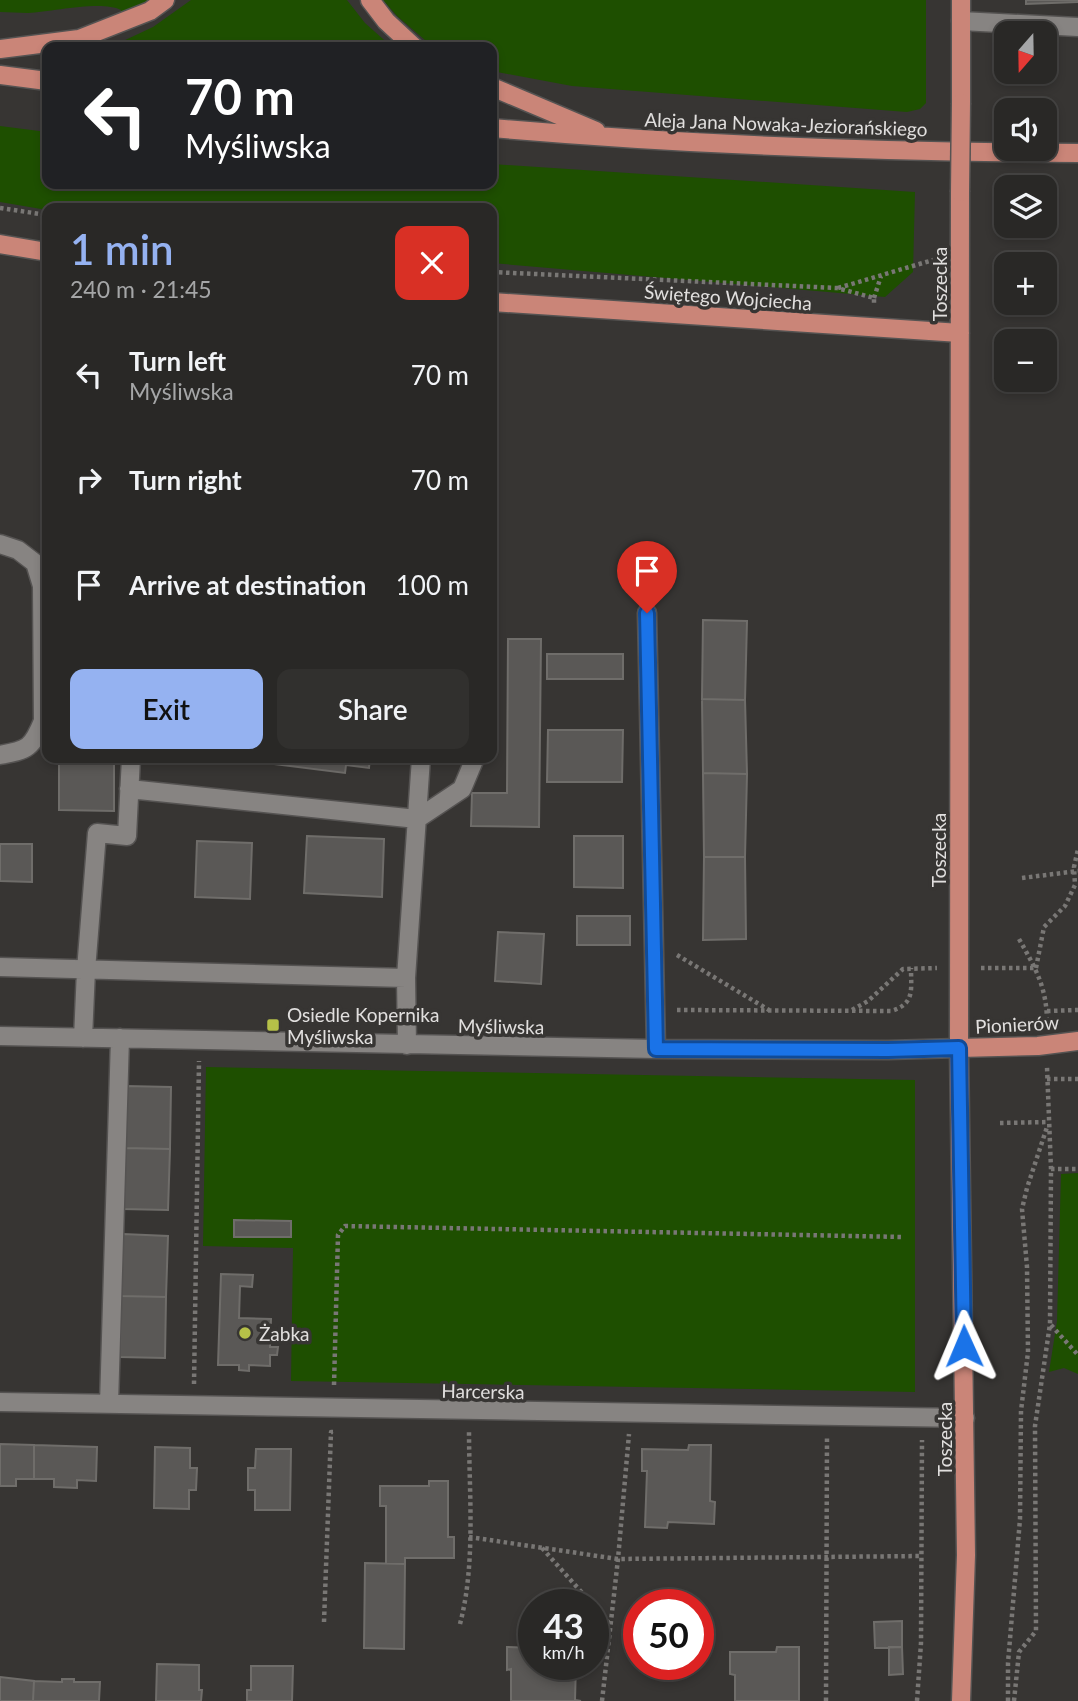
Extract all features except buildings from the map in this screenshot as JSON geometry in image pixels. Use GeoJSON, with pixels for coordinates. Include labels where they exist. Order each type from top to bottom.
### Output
{"type":"FeatureCollection","features":[{"type":"Feature","properties":{"kind":"main road"},"geometry":{"type":"LineString","coordinates":[[55,42],[79,39],[150,11],[165,0]]}},
{"type":"Feature","properties":{"kind":"main road"},"geometry":{"type":"LineString","coordinates":[[370,0],[386,21],[409,42]]}},
{"type":"Feature","properties":{"kind":"main road","name":"Toszecka"},"geometry":{"type":"LineString","coordinates":[[961,0],[959,1048],[966,1555],[961,1701]]}},
{"type":"Feature","properties":{"kind":"main road"},"geometry":{"type":"LineString","coordinates":[[0,49],[42,44]]}},
{"type":"Feature","properties":{"kind":"main road"},"geometry":{"type":"LineString","coordinates":[[0,75],[42,81]]}},
{"type":"Feature","properties":{"kind":"main road"},"geometry":{"type":"LineString","coordinates":[[497,89],[612,138]]}},
{"type":"Feature","properties":{"kind":"main road","name":"Aleja Jana Nowaka-Jeziorańskiego"},"geometry":{"type":"LineString","coordinates":[[497,128],[612,138],[1078,153]]}},
{"type":"Feature","properties":{"kind":"main road"},"geometry":{"type":"LineString","coordinates":[[0,244],[42,251]]}},
{"type":"Feature","properties":{"kind":"main road","name":"Świętego Wojciecha"},"geometry":{"type":"LineString","coordinates":[[497,302],[961,333]]}},
{"type":"Feature","properties":{"kind":"main road","name":"Pionierów"},"geometry":{"type":"LineString","coordinates":[[959,1048],[1038,1046],[1078,1041]]}},
{"type":"Feature","properties":{"kind":"street"},"geometry":{"type":"LineString","coordinates":[[961,21],[1078,27]]}},
{"type":"Feature","properties":{"kind":"street"},"geometry":{"type":"LineString","coordinates":[[0,544],[18,550],[35,563],[42,586]]}},
{"type":"Feature","properties":{"kind":"street"},"geometry":{"type":"LineString","coordinates":[[647,613],[656,1049]]}},
{"type":"Feature","properties":{"kind":"street"},"geometry":{"type":"LineString","coordinates":[[0,755],[27,750],[36,739],[42,724]]}},
{"type":"Feature","properties":{"kind":"street"},"geometry":{"type":"LineString","coordinates":[[83,1038],[97,833],[127,836],[131,763]]}},
{"type":"Feature","properties":{"kind":"street"},"geometry":{"type":"LineString","coordinates":[[407,1045],[406,978],[421,763]]}},
{"type":"Feature","properties":{"kind":"street"},"geometry":{"type":"LineString","coordinates":[[129,789],[417,819],[461,789],[473,763]]}},
{"type":"Feature","properties":{"kind":"street"},"geometry":{"type":"LineString","coordinates":[[0,967],[406,978]]}},
{"type":"Feature","properties":{"kind":"street","name":"Myśliwska"},"geometry":{"type":"LineString","coordinates":[[0,1036],[656,1049],[959,1048]]}},
{"type":"Feature","properties":{"kind":"street"},"geometry":{"type":"LineString","coordinates":[[109,1404],[120,1038]]}},
{"type":"Feature","properties":{"kind":"street","name":"Harcerska"},"geometry":{"type":"LineString","coordinates":[[0,1402],[469,1412],[965,1418]]}},
{"type":"Feature","properties":{"kind":"path"},"geometry":{"type":"LineString","coordinates":[[0,208],[42,214]]}},
{"type":"Feature","properties":{"kind":"path"},"geometry":{"type":"LineString","coordinates":[[837,288],[933,260]]}},
{"type":"Feature","properties":{"kind":"path"},"geometry":{"type":"LineString","coordinates":[[497,272],[837,288],[874,298]]}},
{"type":"Feature","properties":{"kind":"path"},"geometry":{"type":"LineString","coordinates":[[874,308],[874,298],[882,275]]}},
{"type":"Feature","properties":{"kind":"path"},"geometry":{"type":"LineString","coordinates":[[1036,968],[1044,928],[1065,906],[1075,885],[1078,849]]}},
{"type":"Feature","properties":{"kind":"path"},"geometry":{"type":"LineString","coordinates":[[1022,878],[1076,872]]}},
{"type":"Feature","properties":{"kind":"path"},"geometry":{"type":"LineString","coordinates":[[1019,939],[1045,990],[1047,1011],[1078,1010]]}},
{"type":"Feature","properties":{"kind":"path"},"geometry":{"type":"LineString","coordinates":[[676,954],[769,1010]]}},
{"type":"Feature","properties":{"kind":"path"},"geometry":{"type":"LineString","coordinates":[[655,1010],[880,1012],[901,1008],[910,996],[911,968]]}},
{"type":"Feature","properties":{"kind":"path"},"geometry":{"type":"LineString","coordinates":[[850,1011],[868,1001],[903,969],[920,968]]}},
{"type":"Feature","properties":{"kind":"path"},"geometry":{"type":"LineString","coordinates":[[193,1406],[200,1040]]}},
{"type":"Feature","properties":{"kind":"path"},"geometry":{"type":"LineString","coordinates":[[1014,1701],[1019,1652],[1036,1630],[1035,1426],[1050,1324],[1051,1169],[1046,1079],[1078,1079]]}},
{"type":"Feature","properties":{"kind":"path"},"geometry":{"type":"LineString","coordinates":[[1000,1123],[1049,1122]]}},
{"type":"Feature","properties":{"kind":"path"},"geometry":{"type":"LineString","coordinates":[[1008,1701],[1008,1663],[1020,1519],[1020,1410],[1028,1352],[1027,1267],[1022,1209],[1049,1122]]}},
{"type":"Feature","properties":{"kind":"path"},"geometry":{"type":"LineString","coordinates":[[1051,1169],[1078,1169]]}},
{"type":"Feature","properties":{"kind":"path"},"geometry":{"type":"LineString","coordinates":[[334,1393],[338,1235],[345,1226],[903,1237]]}},
{"type":"Feature","properties":{"kind":"path"},"geometry":{"type":"LineString","coordinates":[[1050,1324],[1078,1355]]}},
{"type":"Feature","properties":{"kind":"path"},"geometry":{"type":"LineString","coordinates":[[460,1624],[467,1600],[469,1412]]}},
{"type":"Feature","properties":{"kind":"path"},"geometry":{"type":"LineString","coordinates":[[602,1701],[618,1559],[629,1414]]}},
{"type":"Feature","properties":{"kind":"path"},"geometry":{"type":"LineString","coordinates":[[826,1701],[827,1417]]}},
{"type":"Feature","properties":{"kind":"path"},"geometry":{"type":"LineString","coordinates":[[917,1701],[921,1643],[921,1418]]}},
{"type":"Feature","properties":{"kind":"path"},"geometry":{"type":"LineString","coordinates":[[324,1622],[331,1432]]}},
{"type":"Feature","properties":{"kind":"path"},"geometry":{"type":"LineString","coordinates":[[469,1537],[618,1559],[922,1556]]}},
{"type":"Feature","properties":{"kind":"path"},"geometry":{"type":"LineString","coordinates":[[542,1548],[579,1589]]}},
{"type":"Feature","properties":{"kind":"green space"},"geometry":{"type":"Polygon","coordinates":[[[0,0],[165,0],[116,24],[121,10],[112,7],[89,6],[28,13],[0,12],[0,0]]]}},
{"type":"Feature","properties":{"kind":"green space"},"geometry":{"type":"Polygon","coordinates":[[[191,0],[347,0],[365,23],[386,42],[121,42],[153,27],[191,0]]]}},
{"type":"Feature","properties":{"kind":"green space"},"geometry":{"type":"Polygon","coordinates":[[[383,0],[926,0],[926,103],[920,109],[907,112],[572,86],[497,72],[497,42],[427,42],[383,0]]]}},
{"type":"Feature","properties":{"kind":"green space"},"geometry":{"type":"Polygon","coordinates":[[[0,126],[42,131],[42,189],[497,189],[497,164],[915,192],[913,272],[885,297],[497,263],[497,203],[42,203],[42,209],[0,202],[0,126]]]}},
{"type":"Feature","properties":{"kind":"green space"},"geometry":{"type":"Polygon","coordinates":[[[206,1067],[915,1080],[915,1392],[291,1381],[293,1248],[203,1246],[206,1067]]]}},
{"type":"Feature","properties":{"kind":"green space"},"geometry":{"type":"Polygon","coordinates":[[[1078,1173],[1078,1374],[1064,1368],[1049,1372],[1057,1321],[1061,1174],[1078,1173]]]}},
{"type":"Feature","properties":{"kind":"place","name":"Osiedle Kopernika Myśliwska"},"geometry":{"type":"Point","coordinates":[273,1025]}},
{"type":"Feature","properties":{"kind":"place","name":"Żabka"},"geometry":{"type":"Point","coordinates":[245,1333]}},
{"type":"Feature","properties":{"kind":"route"},"geometry":{"type":"LineString","coordinates":[[647,613],[656,1049],[959,1048],[964,1346]]}}]}
